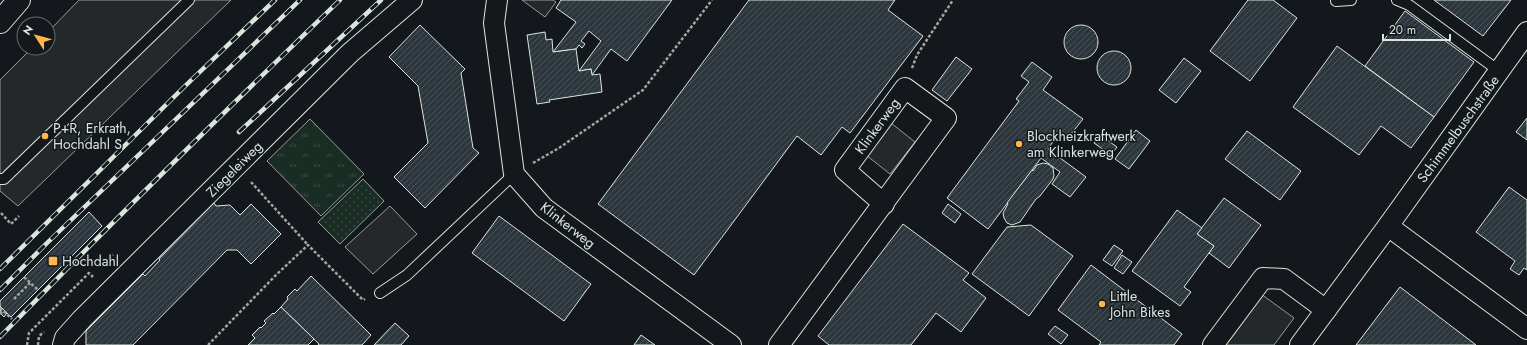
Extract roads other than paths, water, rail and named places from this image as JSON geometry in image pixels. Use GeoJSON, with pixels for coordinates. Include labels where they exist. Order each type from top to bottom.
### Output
{"type":"FeatureCollection","features":[{"type":"Feature","properties":{"kind":"street"},"geometry":{"type":"LineString","coordinates":[[0,22],[19,0]]}},
{"type":"Feature","properties":{"kind":"street","name":"Ziegeleiweg"},"geometry":{"type":"LineString","coordinates":[[62,345],[65,338],[82,319],[350,53],[412,0]]}},
{"type":"Feature","properties":{"kind":"street"},"geometry":{"type":"LineString","coordinates":[[497,0],[494,23],[514,174]]}},
{"type":"Feature","properties":{"kind":"street","name":"Schimmelbuschstraße"},"geometry":{"type":"LineString","coordinates":[[1300,345],[1388,226],[1527,32]]}},
{"type":"Feature","properties":{"kind":"street","name":"Klinkerweg"},"geometry":{"type":"LineString","coordinates":[[779,345],[884,204],[946,118],[905,88],[845,170],[884,204]]}},
{"type":"Feature","properties":{"kind":"street","name":"Klinkerweg"},"geometry":{"type":"LineString","coordinates":[[514,174],[544,208],[731,345]]}},
{"type":"Feature","properties":{"kind":"street"},"geometry":{"type":"LineString","coordinates":[[1388,226],[1527,329]]}},
{"type":"Feature","properties":{"kind":"street"},"geometry":{"type":"LineString","coordinates":[[1213,345],[1263,278],[1284,279],[1326,310]]}},
{"type":"Feature","properties":{"kind":"lane"},"geometry":{"type":"LineString","coordinates":[[0,179],[4,179],[190,0]]}},
{"type":"Feature","properties":{"kind":"lane"},"geometry":{"type":"LineString","coordinates":[[1336,1],[1351,0]]}},
{"type":"Feature","properties":{"kind":"lane"},"geometry":{"type":"LineString","coordinates":[[1397,0],[1409,5],[1499,71]]}},
{"type":"Feature","properties":{"kind":"lane"},"geometry":{"type":"LineString","coordinates":[[380,293],[406,275],[514,174]]}},
{"type":"Feature","properties":{"kind":"railway"},"geometry":{"type":"LineString","coordinates":[[0,269],[182,89],[275,0]]}},
{"type":"Feature","properties":{"kind":"railway"},"geometry":{"type":"LineString","coordinates":[[0,290],[300,0]]}},
{"type":"Feature","properties":{"kind":"railway"},"geometry":{"type":"LineString","coordinates":[[0,337],[168,167],[340,0]]}},
{"type":"Feature","properties":{"kind":"railway"},"geometry":{"type":"LineString","coordinates":[[239,132],[381,0]]}},
{"type":"Feature","properties":{"kind":"place","name":"P+R, Erkrath, Hochdahl S"},"geometry":{"type":"Point","coordinates":[45,136]}},
{"type":"Feature","properties":{"kind":"place","name":"Blockheizkraftwerk am Klinkerweg"},"geometry":{"type":"Point","coordinates":[1019,144]}},
{"type":"Feature","properties":{"kind":"place","name":"Hochdahl"},"geometry":{"type":"Point","coordinates":[53,261]}},
{"type":"Feature","properties":{"kind":"place","name":"Little John Bikes"},"geometry":{"type":"Point","coordinates":[1102,304]}}]}
